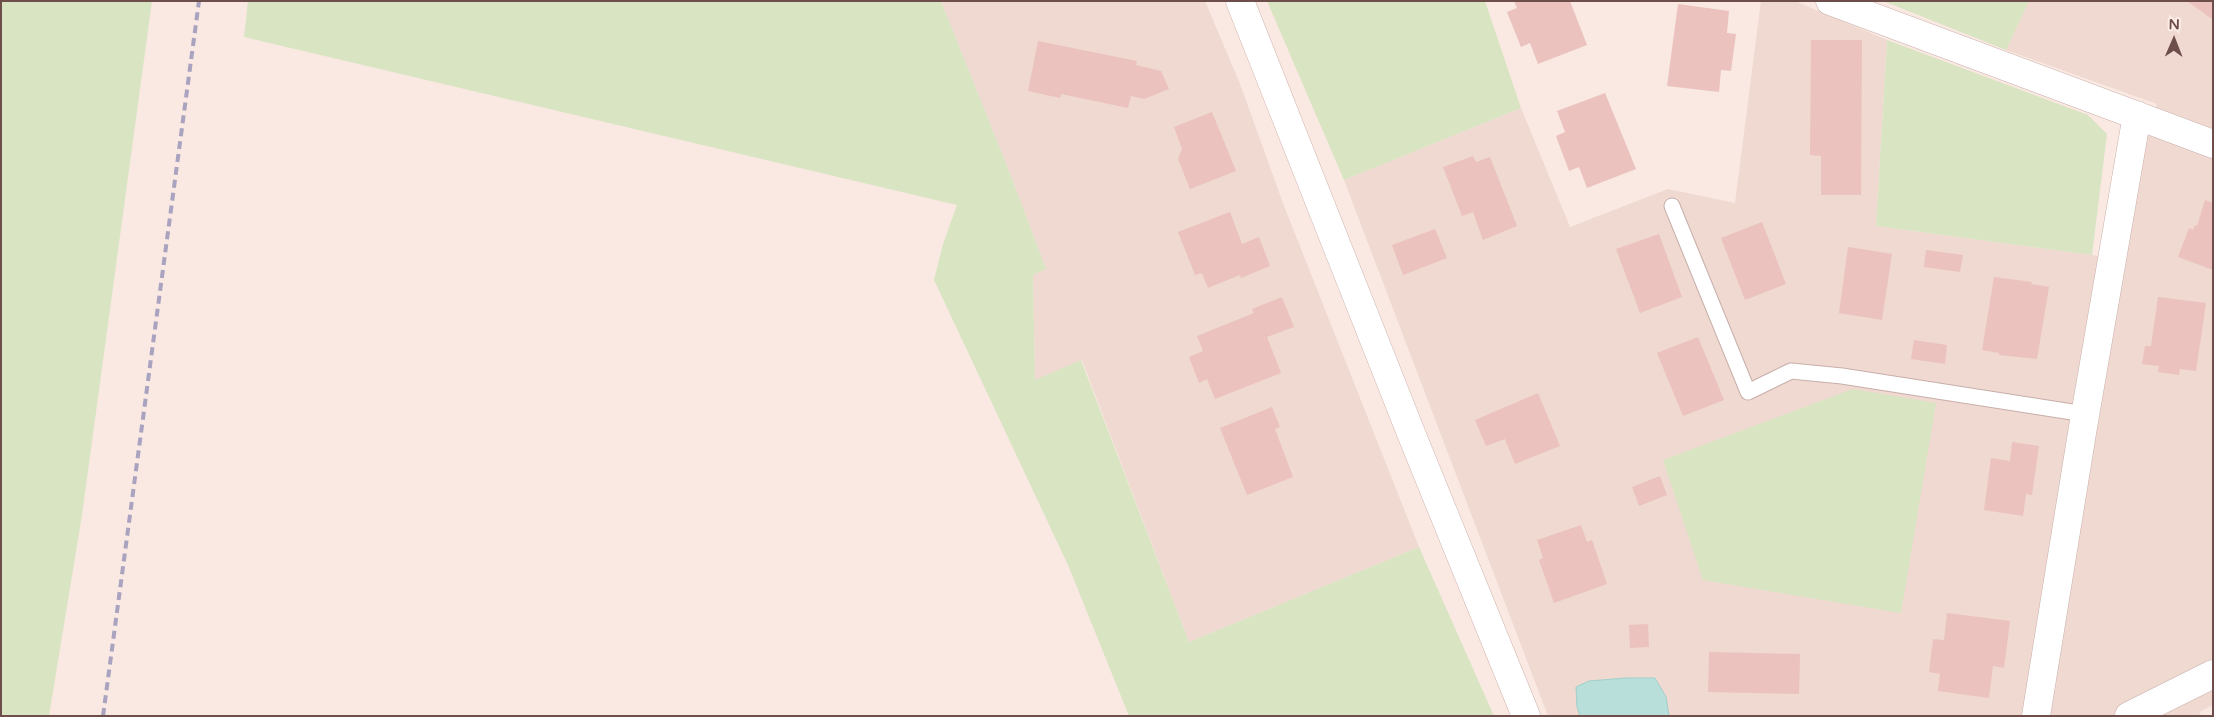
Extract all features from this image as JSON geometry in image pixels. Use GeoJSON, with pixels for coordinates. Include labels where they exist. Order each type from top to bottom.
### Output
{"type":"FeatureCollection","features":[{"type":"Feature","properties":{"kind":"street"},"geometry":{"type":"LineString","coordinates":[[1240,1],[1413,438],[1526,716]]}},
{"type":"Feature","properties":{"kind":"street"},"geometry":{"type":"LineString","coordinates":[[1830,1],[2213,144]]}},
{"type":"Feature","properties":{"kind":"street"},"geometry":{"type":"LineString","coordinates":[[2036,716],[2085,414],[2137,115]]}},
{"type":"Feature","properties":{"kind":"street"},"geometry":{"type":"LineString","coordinates":[[2129,716],[2213,674]]}},
{"type":"Feature","properties":{"kind":"lane"},"geometry":{"type":"LineString","coordinates":[[1672,206],[1748,392],[1791,372],[1842,376],[2085,414]]}},
{"type":"Feature","properties":{"kind":"shaded area"},"geometry":{"type":"Polygon","coordinates":[[[941,1],[1205,1],[1240,84],[1284,206],[1419,547],[1189,642],[1082,360],[1035,381],[1033,275],[1046,269],[941,1]]]}},
{"type":"Feature","properties":{"kind":"shaded area"},"geometry":{"type":"Polygon","coordinates":[[[1761,1],[1795,1],[1887,40],[1876,226],[2092,255],[2122,261],[2145,135],[2157,104],[2006,50],[2029,1],[2213,1],[2213,705],[2199,712],[2202,716],[1548,716],[1344,180],[1521,108],[1570,227],[1668,189],[1735,203],[1761,1]]]}},
{"type":"Feature","properties":{"kind":"green space"},"geometry":{"type":"Polygon","coordinates":[[[1,1],[152,1],[82,515],[49,716],[1,716],[1,1]]]}},
{"type":"Feature","properties":{"kind":"green space"},"geometry":{"type":"Polygon","coordinates":[[[248,1],[941,1],[1046,269],[1033,275],[1035,380],[1081,360],[1189,642],[1419,547],[1494,716],[1129,716],[1068,565],[934,280],[943,244],[957,205],[244,37],[248,1]]]}},
{"type":"Feature","properties":{"kind":"green space"},"geometry":{"type":"Polygon","coordinates":[[[1267,1],[1485,1],[1521,108],[1344,180],[1267,1]]]}},
{"type":"Feature","properties":{"kind":"green space"},"geometry":{"type":"Polygon","coordinates":[[[1883,1],[2029,1],[2006,50],[1883,1]]]}},
{"type":"Feature","properties":{"kind":"green space"},"geometry":{"type":"Polygon","coordinates":[[[1887,40],[2088,115],[2107,134],[2092,255],[1876,226],[1887,40]]]}},
{"type":"Feature","properties":{"kind":"green space"},"geometry":{"type":"Polygon","coordinates":[[[1853,389],[1936,403],[1901,613],[1703,580],[1663,460],[1853,389]]]}},
{"type":"Feature","properties":{"kind":"water"},"geometry":{"type":"Polygon","coordinates":[[[1655,678],[1666,697],[1669,716],[1580,716],[1577,707],[1576,687],[1589,681],[1655,678]]]}},
{"type":"Feature","properties":{"kind":"building"},"geometry":{"type":"Polygon","coordinates":[[[1514,1],[1570,1],[1587,45],[1538,64],[1530,43],[1521,47],[1507,12],[1517,8],[1514,1]]]}},
{"type":"Feature","properties":{"kind":"building"},"geometry":{"type":"Polygon","coordinates":[[[2187,1],[2213,1],[2212,19],[2187,1]]]}},
{"type":"Feature","properties":{"kind":"building"},"geometry":{"type":"Polygon","coordinates":[[[1678,4],[1729,11],[1727,33],[1736,34],[1731,71],[1721,70],[1719,92],[1667,86],[1678,4]]]}},
{"type":"Feature","properties":{"kind":"building"},"geometry":{"type":"Polygon","coordinates":[[[1811,40],[1862,40],[1861,195],[1821,195],[1821,156],[1810,155],[1811,40]]]}},
{"type":"Feature","properties":{"kind":"building"},"geometry":{"type":"Polygon","coordinates":[[[1038,41],[1137,61],[1136,65],[1161,71],[1169,89],[1144,99],[1131,96],[1128,108],[1061,94],[1060,98],[1028,91],[1038,41]]]}},
{"type":"Feature","properties":{"kind":"building"},"geometry":{"type":"Polygon","coordinates":[[[1605,93],[1636,169],[1587,188],[1579,167],[1569,171],[1556,136],[1565,132],[1557,111],[1605,93]]]}},
{"type":"Feature","properties":{"kind":"building"},"geometry":{"type":"Polygon","coordinates":[[[1212,112],[1236,171],[1190,189],[1178,159],[1182,149],[1174,127],[1212,112]]]}},
{"type":"Feature","properties":{"kind":"building"},"geometry":{"type":"Polygon","coordinates":[[[1473,156],[1476,162],[1490,157],[1517,226],[1483,240],[1473,212],[1462,216],[1443,167],[1473,156]]]}},
{"type":"Feature","properties":{"kind":"building"},"geometry":{"type":"Polygon","coordinates":[[[2205,200],[2213,203],[2213,270],[2178,257],[2189,228],[2193,230],[2195,225],[2197,226],[2205,200]]]}},
{"type":"Feature","properties":{"kind":"building"},"geometry":{"type":"Polygon","coordinates":[[[1230,212],[1242,244],[1259,237],[1270,266],[1241,278],[1240,275],[1208,288],[1202,273],[1195,275],[1178,232],[1230,212]]]}},
{"type":"Feature","properties":{"kind":"building"},"geometry":{"type":"Polygon","coordinates":[[[1762,222],[1786,284],[1745,300],[1721,238],[1762,222]]]}},
{"type":"Feature","properties":{"kind":"building"},"geometry":{"type":"Polygon","coordinates":[[[1435,229],[1447,258],[1403,275],[1392,245],[1435,229]]]}},
{"type":"Feature","properties":{"kind":"building"},"geometry":{"type":"Polygon","coordinates":[[[1659,234],[1682,297],[1640,313],[1616,249],[1659,234]]]}},
{"type":"Feature","properties":{"kind":"building"},"geometry":{"type":"Polygon","coordinates":[[[1848,247],[1892,254],[1882,320],[1839,313],[1848,247]]]}},
{"type":"Feature","properties":{"kind":"building"},"geometry":{"type":"Polygon","coordinates":[[[1926,250],[1963,255],[1960,272],[1924,267],[1926,250]]]}},
{"type":"Feature","properties":{"kind":"building"},"geometry":{"type":"Polygon","coordinates":[[[1994,277],[2032,282],[2031,284],[2049,287],[2037,359],[1999,355],[1999,353],[1982,350],[1994,277]]]}},
{"type":"Feature","properties":{"kind":"building"},"geometry":{"type":"Polygon","coordinates":[[[1282,297],[1294,327],[1267,337],[1281,373],[1215,399],[1207,379],[1199,383],[1189,357],[1203,351],[1197,336],[1254,313],[1252,309],[1282,297]]]}},
{"type":"Feature","properties":{"kind":"building"},"geometry":{"type":"Polygon","coordinates":[[[2158,297],[2206,303],[2196,371],[2180,369],[2179,375],[2158,372],[2159,366],[2142,364],[2145,346],[2151,346],[2158,297]]]}},
{"type":"Feature","properties":{"kind":"building"},"geometry":{"type":"Polygon","coordinates":[[[1698,337],[1724,400],[1683,416],[1657,353],[1698,337]]]}},
{"type":"Feature","properties":{"kind":"building"},"geometry":{"type":"Polygon","coordinates":[[[1914,340],[1947,345],[1945,364],[1911,359],[1914,340]]]}},
{"type":"Feature","properties":{"kind":"building"},"geometry":{"type":"Polygon","coordinates":[[[1538,393],[1560,446],[1515,464],[1505,439],[1486,446],[1475,420],[1538,393]]]}},
{"type":"Feature","properties":{"kind":"building"},"geometry":{"type":"Polygon","coordinates":[[[1272,407],[1280,427],[1275,429],[1293,477],[1247,495],[1220,428],[1272,407]]]}},
{"type":"Feature","properties":{"kind":"building"},"geometry":{"type":"Polygon","coordinates":[[[2012,442],[2039,446],[2032,495],[2026,494],[2023,516],[1984,510],[1991,458],[2010,461],[2012,442]]]}},
{"type":"Feature","properties":{"kind":"building"},"geometry":{"type":"Polygon","coordinates":[[[1660,476],[1667,495],[1639,506],[1632,487],[1660,476]]]}},
{"type":"Feature","properties":{"kind":"building"},"geometry":{"type":"Polygon","coordinates":[[[1581,525],[1587,542],[1592,540],[1607,584],[1554,603],[1539,560],[1543,558],[1537,540],[1581,525]]]}},
{"type":"Feature","properties":{"kind":"building"},"geometry":{"type":"Polygon","coordinates":[[[1947,613],[2010,621],[2004,668],[1993,666],[1989,698],[1938,691],[1940,674],[1929,672],[1933,639],[1944,640],[1947,613]]]}},
{"type":"Feature","properties":{"kind":"building"},"geometry":{"type":"Polygon","coordinates":[[[1648,624],[1649,647],[1630,648],[1629,625],[1648,624]]]}},
{"type":"Feature","properties":{"kind":"building"},"geometry":{"type":"Polygon","coordinates":[[[1709,652],[1800,654],[1799,694],[1708,692],[1709,652]]]}},
{"type":"Feature","properties":{"kind":"railway"},"geometry":{"type":"LineString","coordinates":[[103,716],[199,1]]}}]}
